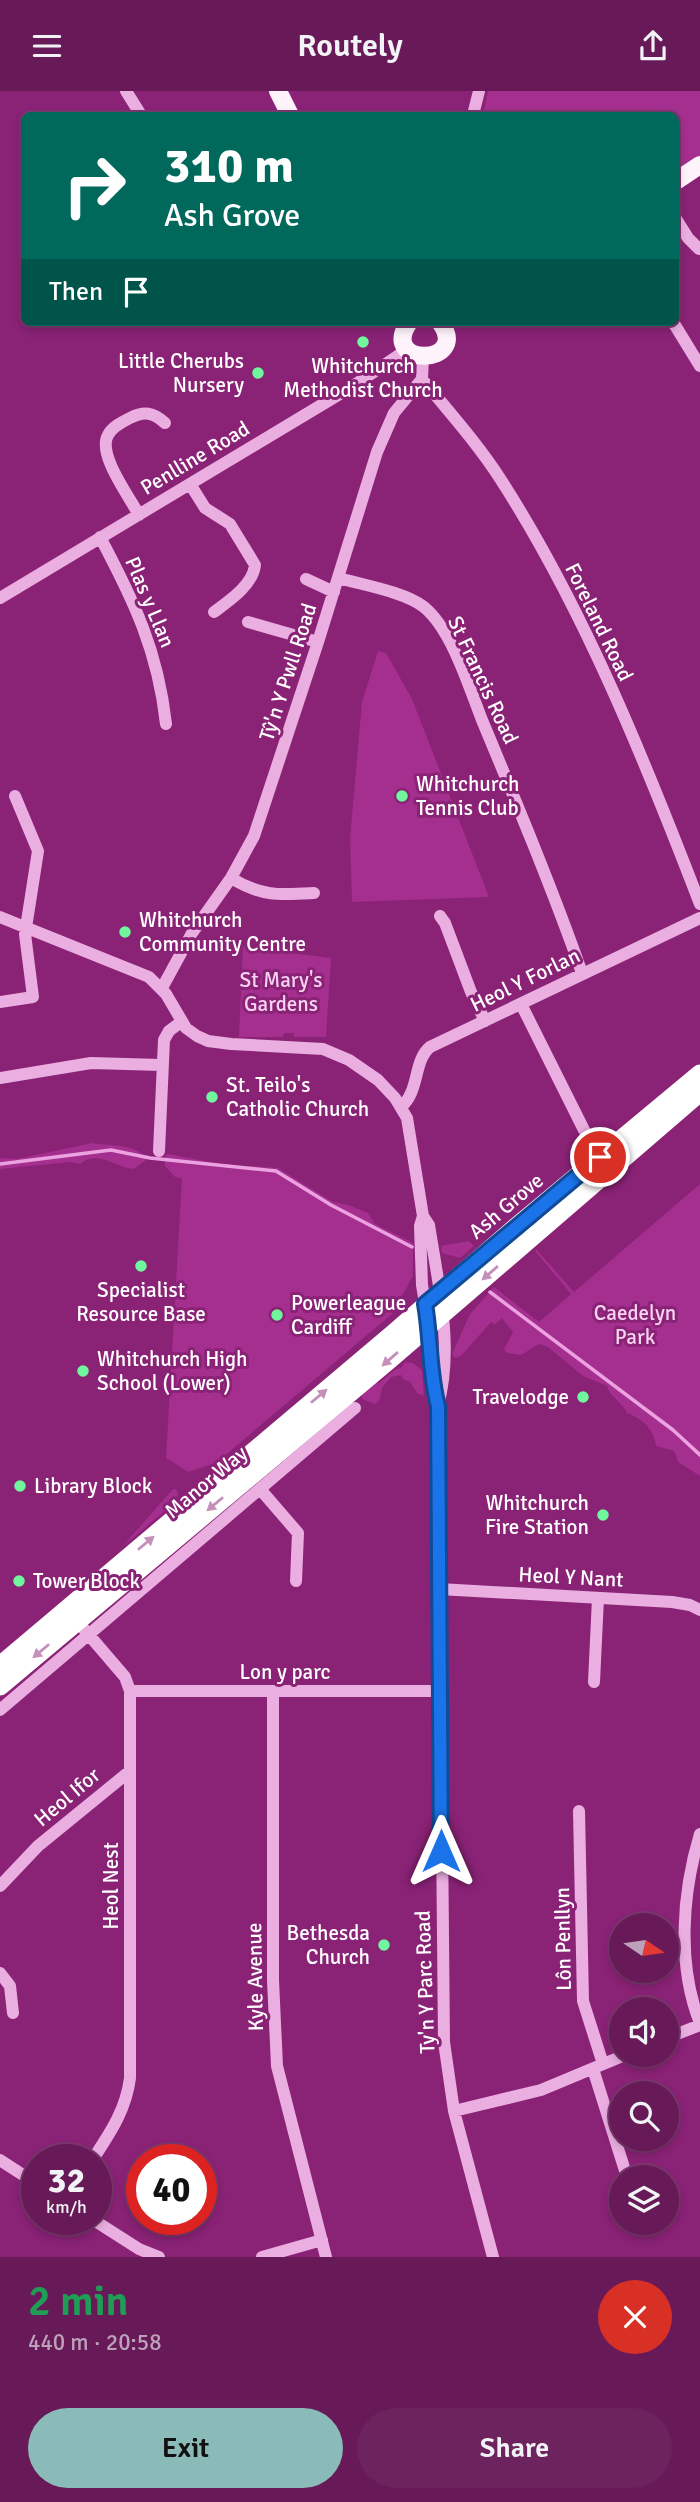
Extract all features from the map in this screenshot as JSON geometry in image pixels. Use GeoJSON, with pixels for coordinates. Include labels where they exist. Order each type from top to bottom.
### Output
{"type":"FeatureCollection","features":[{"type":"Feature","properties":{"kind":"highway","name":"Ash Grove"},"geometry":{"type":"LineString","coordinates":[[434,1309],[600,1157],[700,1074]]}},
{"type":"Feature","properties":{"kind":"highway","name":"Ash Grove"},"geometry":{"type":"LineString","coordinates":[[434,1309],[700,1092]]}},
{"type":"Feature","properties":{"kind":"highway","name":"Manor Way"},"geometry":{"type":"LineString","coordinates":[[0,1686],[83,1627],[358,1387],[434,1309]]}},
{"type":"Feature","properties":{"kind":"highway","name":"Manor Way"},"geometry":{"type":"LineString","coordinates":[[0,1666],[434,1309]]}},
{"type":"Feature","properties":{"kind":"main road"},"geometry":{"type":"LineString","coordinates":[[278,91],[288,112]]}},
{"type":"Feature","properties":{"kind":"main road"},"geometry":{"type":"LineString","coordinates":[[679,179],[700,165]]}},
{"type":"Feature","properties":{"kind":"main road"},"geometry":{"type":"LineString","coordinates":[[406,326],[404,338],[415,353],[434,355],[444,345],[444,326]]}},
{"type":"Feature","properties":{"kind":"street"},"geometry":{"type":"LineString","coordinates":[[126,91],[139,112]]}},
{"type":"Feature","properties":{"kind":"street"},"geometry":{"type":"LineString","coordinates":[[474,112],[479,91]]}},
{"type":"Feature","properties":{"kind":"street"},"geometry":{"type":"LineString","coordinates":[[679,224],[699,249]]}},
{"type":"Feature","properties":{"kind":"street"},"geometry":{"type":"LineString","coordinates":[[675,326],[700,366]]}},
{"type":"Feature","properties":{"kind":"street"},"geometry":{"type":"LineString","coordinates":[[415,353],[422,379]]}},
{"type":"Feature","properties":{"kind":"street","name":"Penlline Road"},"geometry":{"type":"LineString","coordinates":[[0,598],[354,386],[415,353]]}},
{"type":"Feature","properties":{"kind":"street","name":"Tŷ'n Y Pwll Road"},"geometry":{"type":"LineString","coordinates":[[162,988],[192,934],[231,878],[251,843],[264,812],[383,435],[394,413],[422,379]]}},
{"type":"Feature","properties":{"kind":"street","name":"Foreland Road"},"geometry":{"type":"LineString","coordinates":[[422,379],[500,478],[550,565],[639,751],[700,904]]}},
{"type":"Feature","properties":{"kind":"street"},"geometry":{"type":"LineString","coordinates":[[139,515],[106,455],[106,438],[113,429],[138,414],[149,413],[165,423]]}},
{"type":"Feature","properties":{"kind":"street"},"geometry":{"type":"LineString","coordinates":[[190,484],[205,508],[230,524],[255,565],[250,578],[235,596],[214,612]]}},
{"type":"Feature","properties":{"kind":"street","name":"Plas y Llan"},"geometry":{"type":"LineString","coordinates":[[100,537],[145,628],[156,667],[166,724]]}},
{"type":"Feature","properties":{"kind":"street","name":"St Francis Road"},"geometry":{"type":"LineString","coordinates":[[339,578],[416,603],[430,613],[440,627],[463,672],[562,916],[582,974]]}},
{"type":"Feature","properties":{"kind":"street"},"geometry":{"type":"LineString","coordinates":[[306,579],[334,592]]}},
{"type":"Feature","properties":{"kind":"street"},"geometry":{"type":"LineString","coordinates":[[248,622],[318,642]]}},
{"type":"Feature","properties":{"kind":"street"},"geometry":{"type":"LineString","coordinates":[[0,1002],[33,997],[26,928],[38,851],[15,796]]}},
{"type":"Feature","properties":{"kind":"street"},"geometry":{"type":"LineString","coordinates":[[231,878],[250,889],[266,894],[314,893]]}},
{"type":"Feature","properties":{"kind":"street"},"geometry":{"type":"LineString","coordinates":[[440,916],[485,1021]]}},
{"type":"Feature","properties":{"kind":"street"},"geometry":{"type":"LineString","coordinates":[[0,917],[141,973],[162,988],[181,1022],[197,1036],[216,1042],[314,1047],[334,1052],[362,1067],[378,1080],[401,1107]]}},
{"type":"Feature","properties":{"kind":"street","name":"Heol Y Forlan"},"geometry":{"type":"LineString","coordinates":[[401,1107],[412,1097],[425,1051],[700,918]]}},
{"type":"Feature","properties":{"kind":"street"},"geometry":{"type":"LineString","coordinates":[[521,1004],[600,1157]]}},
{"type":"Feature","properties":{"kind":"street"},"geometry":{"type":"LineString","coordinates":[[159,1151],[162,1065],[166,1035],[181,1022]]}},
{"type":"Feature","properties":{"kind":"street"},"geometry":{"type":"LineString","coordinates":[[0,1078],[91,1063],[162,1065]]}},
{"type":"Feature","properties":{"kind":"street","name":"Ty'n Y Parc Road"},"geometry":{"type":"LineString","coordinates":[[401,1107],[409,1128],[423,1216],[420,1226],[422,1285],[434,1309],[443,1387],[438,1406],[442,2005],[445,2053],[454,2111],[493,2257]]}},
{"type":"Feature","properties":{"kind":"street","name":"Manor Way"},"geometry":{"type":"LineString","coordinates":[[0,1710],[83,1627],[260,1489],[355,1408]]}},
{"type":"Feature","properties":{"kind":"street"},"geometry":{"type":"LineString","coordinates":[[260,1489],[298,1533],[296,1581]]}},
{"type":"Feature","properties":{"kind":"street","name":"Heol Y Nant"},"geometry":{"type":"LineString","coordinates":[[439,1589],[683,1603],[700,1610]]}},
{"type":"Feature","properties":{"kind":"street"},"geometry":{"type":"LineString","coordinates":[[594,1682],[598,1598]]}},
{"type":"Feature","properties":{"kind":"street"},"geometry":{"type":"LineString","coordinates":[[83,1627],[125,1677],[130,1691]]}},
{"type":"Feature","properties":{"kind":"street","name":"Lon y parc"},"geometry":{"type":"LineString","coordinates":[[130,1691],[440,1691]]}},
{"type":"Feature","properties":{"kind":"street","name":"Heol Nest"},"geometry":{"type":"LineString","coordinates":[[102,2144],[120,2116],[130,2078],[130,1691]]}},
{"type":"Feature","properties":{"kind":"street","name":"Kyle Avenue"},"geometry":{"type":"LineString","coordinates":[[273,1691],[273,1980],[277,2066],[326,2257]]}},
{"type":"Feature","properties":{"kind":"street","name":"Heol Ifor"},"geometry":{"type":"LineString","coordinates":[[0,1886],[38,1846],[130,1771]]}},
{"type":"Feature","properties":{"kind":"street","name":"Lôn Penllyn"},"geometry":{"type":"LineString","coordinates":[[579,1811],[583,2001],[624,2165]]}},
{"type":"Feature","properties":{"kind":"street"},"geometry":{"type":"LineString","coordinates":[[679,2033],[700,2024],[689,1980],[685,1926],[688,1883],[700,1834]]}},
{"type":"Feature","properties":{"kind":"street"},"geometry":{"type":"LineString","coordinates":[[0,1973],[10,1986],[13,2013]]}},
{"type":"Feature","properties":{"kind":"street"},"geometry":{"type":"LineString","coordinates":[[454,2111],[533,2093],[609,2062]]}},
{"type":"Feature","properties":{"kind":"street"},"geometry":{"type":"LineString","coordinates":[[0,2159],[21,2173]]}},
{"type":"Feature","properties":{"kind":"street"},"geometry":{"type":"LineString","coordinates":[[112,2232],[139,2249],[159,2257]]}},
{"type":"Feature","properties":{"kind":"street"},"geometry":{"type":"LineString","coordinates":[[262,2257],[322,2240]]}},
{"type":"Feature","properties":{"kind":"green space"},"geometry":{"type":"Polygon","coordinates":[[[488,91],[700,91],[700,158],[679,172],[679,112],[484,112],[488,91]]]}},
{"type":"Feature","properties":{"kind":"green space","name":"Whitchurch Tennis Club"},"geometry":{"type":"Polygon","coordinates":[[[378,651],[386,653],[412,699],[489,897],[352,902],[350,838],[362,702],[378,651]]]}},
{"type":"Feature","properties":{"kind":"green space","name":"St Mary's Gardens"},"geometry":{"type":"Polygon","coordinates":[[[243,947],[331,958],[326,1037],[294,1037],[294,1033],[284,1033],[283,1037],[239,1037],[243,947]]]}},
{"type":"Feature","properties":{"kind":"green space"},"geometry":{"type":"Polygon","coordinates":[[[92,1143],[130,1148],[146,1160],[134,1169],[94,1158],[80,1164],[70,1162],[0,1169],[0,1158],[17,1159],[92,1143]]]}},
{"type":"Feature","properties":{"kind":"green space","name":"Powerleague Cardiff"},"geometry":{"type":"Polygon","coordinates":[[[168,1154],[220,1164],[278,1168],[333,1202],[368,1213],[375,1224],[413,1243],[413,1276],[392,1314],[216,1463],[188,1472],[166,1458],[182,1178],[175,1177],[165,1166],[165,1156],[168,1154]]]}},
{"type":"Feature","properties":{"kind":"green space","name":"Caedelyn Park"},"geometry":{"type":"Polygon","coordinates":[[[700,1184],[700,1476],[678,1462],[674,1451],[656,1446],[653,1434],[646,1425],[627,1413],[607,1386],[583,1376],[548,1347],[539,1344],[521,1355],[507,1353],[504,1349],[513,1332],[502,1318],[495,1324],[491,1322],[461,1356],[455,1358],[452,1354],[470,1314],[494,1287],[539,1322],[571,1294],[535,1251],[537,1250],[574,1292],[700,1184]]]}},
{"type":"Feature","properties":{"kind":"green space"},"geometry":{"type":"Polygon","coordinates":[[[469,1241],[474,1246],[460,1258],[442,1253],[441,1246],[469,1241]]]}},
{"type":"Feature","properties":{"kind":"green space"},"geometry":{"type":"Polygon","coordinates":[[[405,1362],[413,1363],[422,1370],[424,1395],[418,1394],[401,1375],[391,1377],[382,1388],[380,1399],[375,1404],[362,1399],[362,1395],[374,1382],[379,1383],[401,1368],[405,1362]]]}},
{"type":"Feature","properties":{"kind":"green space"},"geometry":{"type":"Polygon","coordinates":[[[173,1489],[176,1489],[178,1494],[173,1504],[122,1547],[173,1489]]]}},
{"type":"Feature","properties":{"kind":"waterway"},"geometry":{"type":"LineString","coordinates":[[0,1164],[111,1150],[150,1158],[276,1171],[331,1205],[412,1247]]}},
{"type":"Feature","properties":{"kind":"waterway"},"geometry":{"type":"LineString","coordinates":[[490,1292],[673,1430],[700,1455]]}},
{"type":"Feature","properties":{"kind":"place","name":"Whitchurch Methodist Church"},"geometry":{"type":"Point","coordinates":[363,342]}},
{"type":"Feature","properties":{"kind":"place","name":"Little Cherubs Nursery"},"geometry":{"type":"Point","coordinates":[258,373]}},
{"type":"Feature","properties":{"kind":"place","name":"Whitchurch Tennis Club"},"geometry":{"type":"Point","coordinates":[402,796]}},
{"type":"Feature","properties":{"kind":"place","name":"Whitchurch Community Centre"},"geometry":{"type":"Point","coordinates":[125,932]}},
{"type":"Feature","properties":{"kind":"place","name":"St. Teilo's Catholic Church"},"geometry":{"type":"Point","coordinates":[212,1097]}},
{"type":"Feature","properties":{"kind":"place","name":"Specialist Resource Base"},"geometry":{"type":"Point","coordinates":[141,1266]}},
{"type":"Feature","properties":{"kind":"place","name":"Powerleague Cardiff"},"geometry":{"type":"Point","coordinates":[277,1315]}},
{"type":"Feature","properties":{"kind":"place","name":"Whitchurch High School (Lower)"},"geometry":{"type":"Point","coordinates":[83,1371]}},
{"type":"Feature","properties":{"kind":"place","name":"Travelodge"},"geometry":{"type":"Point","coordinates":[583,1397]}},
{"type":"Feature","properties":{"kind":"place","name":"Library Block"},"geometry":{"type":"Point","coordinates":[20,1486]}},
{"type":"Feature","properties":{"kind":"place","name":"Whitchurch Fire Station"},"geometry":{"type":"Point","coordinates":[603,1515]}},
{"type":"Feature","properties":{"kind":"place","name":"Tower Block"},"geometry":{"type":"Point","coordinates":[19,1581]}},
{"type":"Feature","properties":{"kind":"place","name":"Bethesda Church"},"geometry":{"type":"Point","coordinates":[384,1945]}},
{"type":"Feature","properties":{"kind":"route"},"geometry":{"type":"LineString","coordinates":[[441,1851],[438,1406],[433,1387],[431,1340],[425,1304],[600,1157]]}}]}
